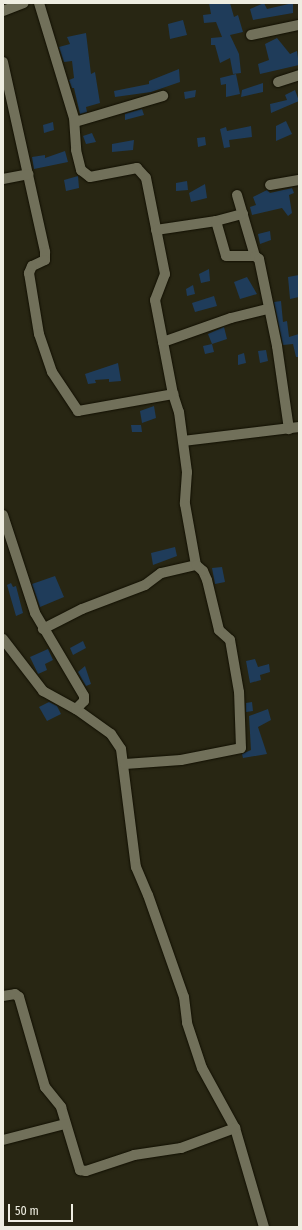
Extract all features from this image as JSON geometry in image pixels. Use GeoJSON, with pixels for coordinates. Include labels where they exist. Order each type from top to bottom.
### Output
{"type":"FeatureCollection","features":[{"type":"Feature","properties":{"kind":"street"},"geometry":{"type":"LineString","coordinates":[[3,12],[24,3]]}},
{"type":"Feature","properties":{"kind":"street"},"geometry":{"type":"LineString","coordinates":[[39,3],[75,122],[76,150],[84,175],[90,177],[133,168],[140,169],[149,189],[165,274],[155,300],[173,394],[179,412],[187,472],[185,504],[196,565],[203,571],[207,580],[219,630],[230,640],[239,692],[242,748],[181,760],[125,764]]}},
{"type":"Feature","properties":{"kind":"street"},"geometry":{"type":"LineString","coordinates":[[251,35],[299,25]]}},
{"type":"Feature","properties":{"kind":"street"},"geometry":{"type":"LineString","coordinates":[[3,62],[29,174],[46,257],[42,262],[32,266],[29,273],[39,334],[52,372],[63,393],[78,411],[173,394]]}},
{"type":"Feature","properties":{"kind":"street"},"geometry":{"type":"LineString","coordinates":[[278,82],[299,75]]}},
{"type":"Feature","properties":{"kind":"street"},"geometry":{"type":"LineString","coordinates":[[75,122],[163,96]]}},
{"type":"Feature","properties":{"kind":"street"},"geometry":{"type":"LineString","coordinates":[[3,179],[29,174]]}},
{"type":"Feature","properties":{"kind":"street"},"geometry":{"type":"LineString","coordinates":[[270,185],[299,180]]}},
{"type":"Feature","properties":{"kind":"street"},"geometry":{"type":"LineString","coordinates":[[183,441],[294,428],[268,309],[261,265],[255,256],[237,195]]}},
{"type":"Feature","properties":{"kind":"street"},"geometry":{"type":"LineString","coordinates":[[156,230],[216,221],[243,214]]}},
{"type":"Feature","properties":{"kind":"street"},"geometry":{"type":"LineString","coordinates":[[216,221],[226,256],[255,256]]}},
{"type":"Feature","properties":{"kind":"street"},"geometry":{"type":"LineString","coordinates":[[163,342],[231,318],[268,309]]}},
{"type":"Feature","properties":{"kind":"street"},"geometry":{"type":"LineString","coordinates":[[3,515],[25,584],[43,628],[84,696],[84,701],[76,709]]}},
{"type":"Feature","properties":{"kind":"street"},"geometry":{"type":"LineString","coordinates":[[43,628],[82,609],[145,585],[161,574],[196,565]]}},
{"type":"Feature","properties":{"kind":"street"},"geometry":{"type":"LineString","coordinates":[[3,639],[43,692],[76,709],[117,740],[125,764],[131,842],[136,867],[148,895],[184,997],[187,1023],[202,1068],[235,1128],[264,1227]]}},
{"type":"Feature","properties":{"kind":"street"},"geometry":{"type":"LineString","coordinates":[[3,996],[15,994],[19,997],[45,1087],[59,1103],[80,1170],[86,1171],[134,1155],[181,1148],[235,1128]]}},
{"type":"Feature","properties":{"kind":"street"},"geometry":{"type":"LineString","coordinates":[[3,1140],[65,1124]]}},
{"type":"Feature","properties":{"kind":"building"},"geometry":{"type":"Polygon","coordinates":[[[209,3],[230,3],[234,17],[238,15],[243,32],[230,35],[239,54],[241,73],[233,74],[230,58],[220,63],[215,45],[211,45],[211,38],[222,37],[216,22],[204,23],[203,15],[211,14],[209,3]]]}},
{"type":"Feature","properties":{"kind":"building"},"geometry":{"type":"Polygon","coordinates":[[[264,3],[267,9],[293,3],[293,13],[253,20],[250,9],[264,3]]]}},
{"type":"Feature","properties":{"kind":"building"},"geometry":{"type":"Polygon","coordinates":[[[183,20],[187,35],[170,39],[168,24],[183,20]]]}},
{"type":"Feature","properties":{"kind":"building"},"geometry":{"type":"Polygon","coordinates":[[[86,33],[91,74],[95,72],[100,103],[86,107],[87,112],[80,114],[74,88],[72,88],[69,80],[74,78],[72,61],[64,62],[59,47],[70,44],[67,37],[86,33]]]}},
{"type":"Feature","properties":{"kind":"building"},"geometry":{"type":"Polygon","coordinates":[[[277,38],[290,54],[297,51],[299,65],[260,74],[258,64],[269,60],[265,44],[277,38]]]}},
{"type":"Feature","properties":{"kind":"building"},"geometry":{"type":"Polygon","coordinates":[[[179,69],[180,82],[151,92],[115,97],[114,91],[149,84],[149,81],[179,69]]]}},
{"type":"Feature","properties":{"kind":"building"},"geometry":{"type":"Polygon","coordinates":[[[236,74],[240,94],[226,97],[226,84],[221,85],[220,78],[236,74]]]}},
{"type":"Feature","properties":{"kind":"building"},"geometry":{"type":"Polygon","coordinates":[[[263,83],[263,92],[241,97],[242,90],[263,83]]]}},
{"type":"Feature","properties":{"kind":"building"},"geometry":{"type":"Polygon","coordinates":[[[196,90],[195,97],[185,99],[184,92],[196,90]]]}},
{"type":"Feature","properties":{"kind":"building"},"geometry":{"type":"Polygon","coordinates":[[[295,90],[299,101],[271,113],[270,104],[287,100],[285,95],[295,90]]]}},
{"type":"Feature","properties":{"kind":"building"},"geometry":{"type":"Polygon","coordinates":[[[142,109],[144,115],[125,120],[125,114],[142,109]]]}},
{"type":"Feature","properties":{"kind":"building"},"geometry":{"type":"Polygon","coordinates":[[[286,121],[292,134],[276,141],[276,126],[286,121]]]}},
{"type":"Feature","properties":{"kind":"building"},"geometry":{"type":"Polygon","coordinates":[[[53,122],[54,130],[44,133],[43,125],[53,122]]]}},
{"type":"Feature","properties":{"kind":"building"},"geometry":{"type":"Polygon","coordinates":[[[251,126],[252,137],[229,140],[230,147],[224,148],[220,129],[226,127],[227,131],[251,126]]]}},
{"type":"Feature","properties":{"kind":"building"},"geometry":{"type":"Polygon","coordinates":[[[92,133],[96,142],[86,144],[83,136],[92,133]]]}},
{"type":"Feature","properties":{"kind":"building"},"geometry":{"type":"Polygon","coordinates":[[[205,137],[206,145],[198,147],[197,138],[205,137]]]}},
{"type":"Feature","properties":{"kind":"building"},"geometry":{"type":"Polygon","coordinates":[[[134,140],[133,150],[112,152],[112,144],[134,140]]]}},
{"type":"Feature","properties":{"kind":"building"},"geometry":{"type":"Polygon","coordinates":[[[65,151],[68,162],[34,169],[32,157],[45,155],[45,158],[65,151]]]}},
{"type":"Feature","properties":{"kind":"building"},"geometry":{"type":"Polygon","coordinates":[[[78,176],[79,188],[66,191],[64,180],[78,176]]]}},
{"type":"Feature","properties":{"kind":"building"},"geometry":{"type":"Polygon","coordinates":[[[187,181],[188,190],[176,191],[176,183],[187,181]]]}},
{"type":"Feature","properties":{"kind":"building"},"geometry":{"type":"Polygon","coordinates":[[[205,184],[207,198],[191,202],[189,193],[205,184]]]}},
{"type":"Feature","properties":{"kind":"building"},"geometry":{"type":"Polygon","coordinates":[[[292,188],[294,193],[289,195],[292,213],[288,216],[282,208],[252,215],[250,207],[256,205],[253,197],[267,190],[270,193],[292,188]]]}},
{"type":"Feature","properties":{"kind":"building"},"geometry":{"type":"Polygon","coordinates":[[[270,231],[271,240],[260,244],[258,234],[270,231]]]}},
{"type":"Feature","properties":{"kind":"building"},"geometry":{"type":"Polygon","coordinates":[[[209,269],[210,281],[201,283],[199,274],[209,269]]]}},
{"type":"Feature","properties":{"kind":"building"},"geometry":{"type":"Polygon","coordinates":[[[299,275],[299,297],[290,299],[288,277],[299,275]]]}},
{"type":"Feature","properties":{"kind":"building"},"geometry":{"type":"Polygon","coordinates":[[[247,277],[257,294],[240,299],[234,282],[247,277]]]}},
{"type":"Feature","properties":{"kind":"building"},"geometry":{"type":"Polygon","coordinates":[[[193,285],[195,294],[187,296],[186,289],[193,285]]]}},
{"type":"Feature","properties":{"kind":"building"},"geometry":{"type":"Polygon","coordinates":[[[214,296],[217,306],[195,312],[192,303],[214,296]]]}},
{"type":"Feature","properties":{"kind":"building"},"geometry":{"type":"Polygon","coordinates":[[[281,301],[283,322],[287,321],[289,337],[299,334],[299,357],[296,357],[293,344],[283,345],[274,302],[281,301]]]}},
{"type":"Feature","properties":{"kind":"building"},"geometry":{"type":"Polygon","coordinates":[[[224,327],[227,339],[212,344],[208,334],[224,327]]]}},
{"type":"Feature","properties":{"kind":"building"},"geometry":{"type":"Polygon","coordinates":[[[212,344],[214,352],[205,354],[203,346],[212,344]]]}},
{"type":"Feature","properties":{"kind":"building"},"geometry":{"type":"Polygon","coordinates":[[[266,350],[268,361],[260,363],[258,351],[266,350]]]}},
{"type":"Feature","properties":{"kind":"building"},"geometry":{"type":"Polygon","coordinates":[[[244,353],[246,363],[238,365],[238,355],[244,353]]]}},
{"type":"Feature","properties":{"kind":"building"},"geometry":{"type":"Polygon","coordinates":[[[118,363],[121,381],[109,382],[109,379],[95,380],[96,383],[88,384],[85,374],[118,363]]]}},
{"type":"Feature","properties":{"kind":"building"},"geometry":{"type":"Polygon","coordinates":[[[154,406],[156,418],[142,423],[140,411],[154,406]]]}},
{"type":"Feature","properties":{"kind":"building"},"geometry":{"type":"Polygon","coordinates":[[[131,425],[141,425],[142,432],[132,432],[131,425]]]}},
{"type":"Feature","properties":{"kind":"building"},"geometry":{"type":"Polygon","coordinates":[[[175,547],[177,556],[153,565],[151,553],[175,547]]]}},
{"type":"Feature","properties":{"kind":"building"},"geometry":{"type":"Polygon","coordinates":[[[222,567],[225,582],[215,584],[212,568],[222,567]]]}},
{"type":"Feature","properties":{"kind":"building"},"geometry":{"type":"Polygon","coordinates":[[[55,576],[64,597],[40,607],[32,584],[55,576]]]}},
{"type":"Feature","properties":{"kind":"building"},"geometry":{"type":"Polygon","coordinates":[[[11,583],[13,587],[16,586],[23,613],[16,616],[7,585],[11,583]]]}},
{"type":"Feature","properties":{"kind":"building"},"geometry":{"type":"Polygon","coordinates":[[[83,641],[86,648],[73,655],[70,648],[83,641]]]}},
{"type":"Feature","properties":{"kind":"building"},"geometry":{"type":"Polygon","coordinates":[[[48,649],[53,660],[45,664],[47,670],[38,674],[30,657],[48,649]]]}},
{"type":"Feature","properties":{"kind":"building"},"geometry":{"type":"Polygon","coordinates":[[[255,659],[258,667],[269,664],[270,672],[260,675],[261,680],[250,683],[246,661],[255,659]]]}},
{"type":"Feature","properties":{"kind":"building"},"geometry":{"type":"Polygon","coordinates":[[[85,666],[91,684],[86,686],[78,672],[85,666]]]}},
{"type":"Feature","properties":{"kind":"building"},"geometry":{"type":"Polygon","coordinates":[[[49,702],[57,706],[61,714],[47,721],[39,707],[49,702]]]}},
{"type":"Feature","properties":{"kind":"building"},"geometry":{"type":"Polygon","coordinates":[[[252,702],[253,711],[246,712],[246,703],[252,702]]]}},
{"type":"Feature","properties":{"kind":"building"},"geometry":{"type":"Polygon","coordinates":[[[268,709],[271,720],[258,727],[267,754],[243,758],[242,754],[251,750],[249,716],[268,709]]]}}]}
